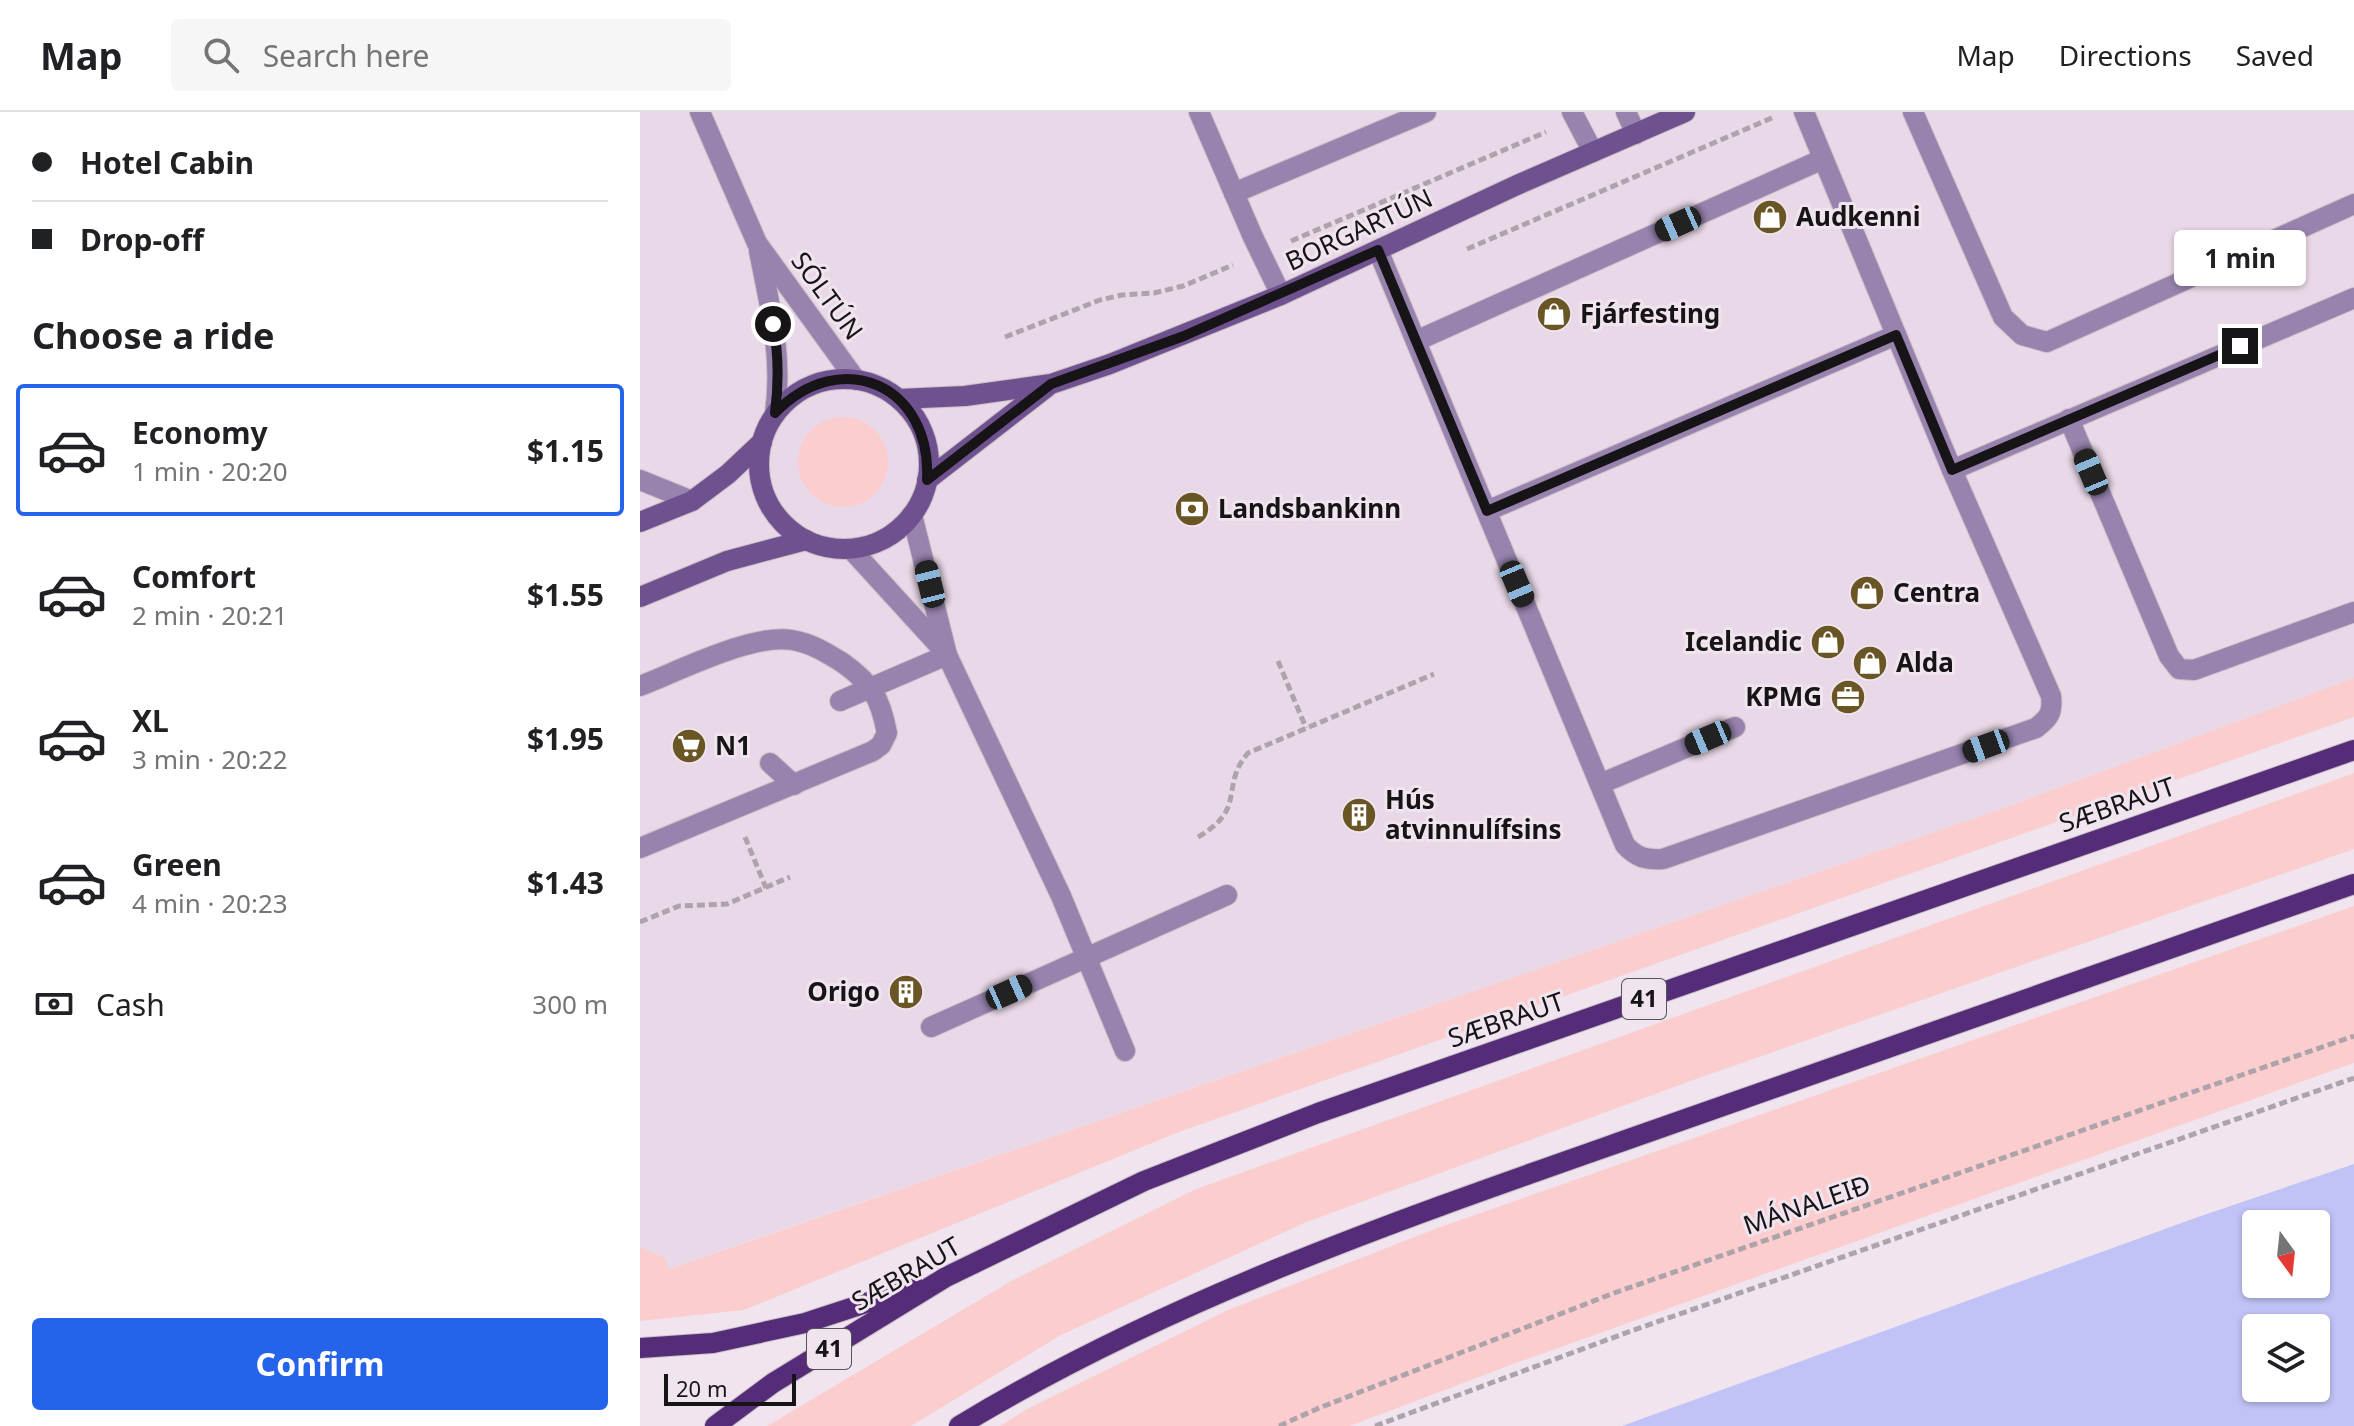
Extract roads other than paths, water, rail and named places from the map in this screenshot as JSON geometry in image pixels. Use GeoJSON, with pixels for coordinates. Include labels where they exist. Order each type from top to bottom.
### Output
{"type":"FeatureCollection","features":[{"type":"Feature","properties":{"kind":"main road","name":"SÆBRAUT"},"geometry":{"type":"LineString","coordinates":[[715,1426],[773,1383],[946,1277],[1144,1181],[1318,1113],[2354,750]]}},
{"type":"Feature","properties":{"kind":"main road"},"geometry":{"type":"LineString","coordinates":[[959,1426],[1032,1381],[1173,1314],[1371,1231],[2354,884]]}},
{"type":"Feature","properties":{"kind":"main road"},"geometry":{"type":"LineString","coordinates":[[640,1348],[713,1343],[805,1323],[946,1277]]}},
{"type":"Feature","properties":{"kind":"street","name":"SÓLTÚN"},"geometry":{"type":"LineString","coordinates":[[700,112],[757,243],[778,348],[779,381],[775,413]]}},
{"type":"Feature","properties":{"kind":"street"},"geometry":{"type":"LineString","coordinates":[[1199,112],[1281,295]]}},
{"type":"Feature","properties":{"kind":"street"},"geometry":{"type":"LineString","coordinates":[[1234,193],[1426,112]]}},
{"type":"Feature","properties":{"kind":"street"},"geometry":{"type":"LineString","coordinates":[[1626,112],[1636,134]]}},
{"type":"Feature","properties":{"kind":"street","name":"BORGARTÚN"},"geometry":{"type":"LineString","coordinates":[[899,399],[965,396],[1051,384],[1184,336],[1685,112]]}},
{"type":"Feature","properties":{"kind":"street"},"geometry":{"type":"LineString","coordinates":[[1378,250],[1625,845],[1633,854],[1646,860],[1663,859],[2036,728],[2053,709],[2051,696],[1952,470],[1804,112]]}},
{"type":"Feature","properties":{"kind":"street"},"geometry":{"type":"LineString","coordinates":[[1913,112],[2003,317],[2022,335],[2047,342],[2354,204]]}},
{"type":"Feature","properties":{"kind":"street"},"geometry":{"type":"LineString","coordinates":[[1574,115],[1593,152]]}},
{"type":"Feature","properties":{"kind":"street"},"geometry":{"type":"LineString","coordinates":[[1416,341],[1823,159]]}},
{"type":"Feature","properties":{"kind":"street","name":"SÓLTÚN"},"geometry":{"type":"LineString","coordinates":[[757,243],[856,380]]}},
{"type":"Feature","properties":{"kind":"street"},"geometry":{"type":"LineString","coordinates":[[1952,470],[2354,298]]}},
{"type":"Feature","properties":{"kind":"street"},"geometry":{"type":"LineString","coordinates":[[1487,511],[1896,335]]}},
{"type":"Feature","properties":{"kind":"street","name":"BORGARTÚN"},"geometry":{"type":"LineString","coordinates":[[833,380],[856,380],[879,386],[899,399],[914,415],[929,457],[922,498],[912,515],[895,532],[874,543],[851,549],[828,547],[806,540],[782,523],[766,499],[759,471],[762,442],[775,413],[791,397],[811,386],[833,380]]}},
{"type":"Feature","properties":{"kind":"street","name":"BORGARTÚN"},"geometry":{"type":"LineString","coordinates":[[927,480],[1051,384]]}},
{"type":"Feature","properties":{"kind":"street"},"geometry":{"type":"LineString","coordinates":[[2069,419],[2169,656],[2179,669],[2194,670],[2354,612]]}},
{"type":"Feature","properties":{"kind":"street","name":"BORGARTÚN"},"geometry":{"type":"LineString","coordinates":[[640,522],[692,501],[728,474],[762,442]]}},
{"type":"Feature","properties":{"kind":"street"},"geometry":{"type":"LineString","coordinates":[[640,480],[692,501]]}},
{"type":"Feature","properties":{"kind":"street"},"geometry":{"type":"LineString","coordinates":[[912,515],[947,655],[1061,896],[1125,1051]]}},
{"type":"Feature","properties":{"kind":"street","name":"BORGARTÚN"},"geometry":{"type":"LineString","coordinates":[[640,597],[727,561],[806,540]]}},
{"type":"Feature","properties":{"kind":"street"},"geometry":{"type":"LineString","coordinates":[[851,549],[947,655]]}},
{"type":"Feature","properties":{"kind":"street"},"geometry":{"type":"LineString","coordinates":[[640,686],[753,642],[783,640],[822,650],[872,687],[887,733],[881,745],[873,751],[640,848]]}},
{"type":"Feature","properties":{"kind":"street"},"geometry":{"type":"LineString","coordinates":[[840,701],[947,655]]}},
{"type":"Feature","properties":{"kind":"street"},"geometry":{"type":"LineString","coordinates":[[670,674],[686,689]]}},
{"type":"Feature","properties":{"kind":"street"},"geometry":{"type":"LineString","coordinates":[[1600,784],[1735,727]]}},
{"type":"Feature","properties":{"kind":"street"},"geometry":{"type":"LineString","coordinates":[[770,763],[794,785]]}},
{"type":"Feature","properties":{"kind":"street"},"geometry":{"type":"LineString","coordinates":[[931,1027],[1227,895]]}},
{"type":"Feature","properties":{"kind":"water"},"geometry":{"type":"Polygon","coordinates":[[[2354,1164],[2354,1426],[1622,1426],[2198,1217],[2354,1164]]]}},
{"type":"Feature","properties":{"kind":"place","name":"Audkenni"},"geometry":{"type":"Point","coordinates":[1770,217]}},
{"type":"Feature","properties":{"kind":"place","name":"Fjárfesting"},"geometry":{"type":"Point","coordinates":[1554,314]}},
{"type":"Feature","properties":{"kind":"place","name":"Landsbankinn"},"geometry":{"type":"Point","coordinates":[1192,509]}},
{"type":"Feature","properties":{"kind":"place","name":"Centra"},"geometry":{"type":"Point","coordinates":[1867,593]}},
{"type":"Feature","properties":{"kind":"place","name":"Icelandic"},"geometry":{"type":"Point","coordinates":[1828,642]}},
{"type":"Feature","properties":{"kind":"place","name":"Alda"},"geometry":{"type":"Point","coordinates":[1870,663]}},
{"type":"Feature","properties":{"kind":"place","name":"KPMG"},"geometry":{"type":"Point","coordinates":[1848,697]}},
{"type":"Feature","properties":{"kind":"place","name":"N1"},"geometry":{"type":"Point","coordinates":[689,746]}},
{"type":"Feature","properties":{"kind":"place","name":"Hús atvinnulífsins"},"geometry":{"type":"Point","coordinates":[1359,815]}},
{"type":"Feature","properties":{"kind":"place","name":"Origo"},"geometry":{"type":"Point","coordinates":[906,992]}}]}
